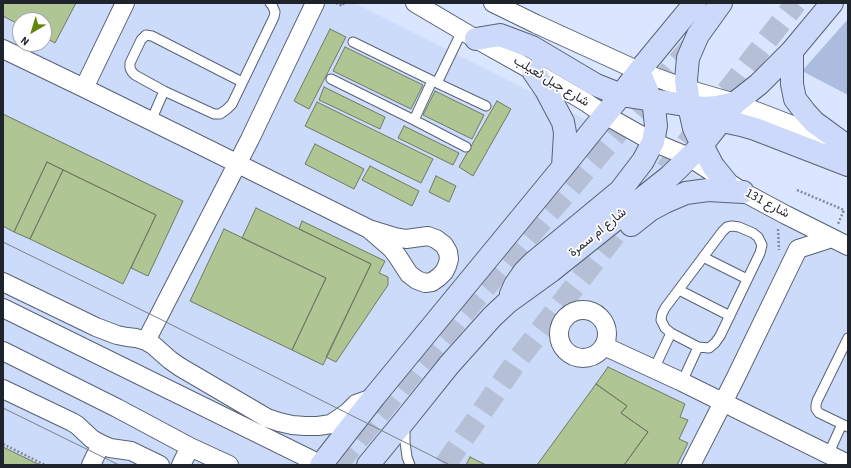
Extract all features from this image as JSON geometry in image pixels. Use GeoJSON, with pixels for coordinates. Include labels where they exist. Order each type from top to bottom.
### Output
{"type":"FeatureCollection","features":[{"type":"Feature","properties":{"kind":"street"},"geometry":{"type":"LineString","coordinates":[[84,88],[125,3]]}},
{"type":"Feature","properties":{"kind":"street"},"geometry":{"type":"LineString","coordinates":[[146,341],[250,139],[315,3]]}},
{"type":"Feature","properties":{"kind":"street","name":"شارع جبل ثعيلب"},"geometry":{"type":"LineString","coordinates":[[415,3],[584,101],[604,115],[653,142],[695,151]]}},
{"type":"Feature","properties":{"kind":"street"},"geometry":{"type":"LineString","coordinates":[[493,3],[639,71],[689,103],[721,120],[755,129],[848,165]]}},
{"type":"Feature","properties":{"kind":"street"},"geometry":{"type":"LineString","coordinates":[[3,308],[322,465],[374,397],[563,168],[639,71],[695,3]]}},
{"type":"Feature","properties":{"kind":"street"},"geometry":{"type":"LineString","coordinates":[[721,3],[698,35],[688,58],[686,69],[689,103],[694,128],[695,151],[734,187]]}},
{"type":"Feature","properties":{"kind":"street","name":"شارع ام سمرة"},"geometry":{"type":"LineString","coordinates":[[368,465],[406,420],[449,364],[492,317],[508,302],[551,271],[670,176],[695,151],[735,103],[759,84],[792,51],[832,3]]}},
{"type":"Feature","properties":{"kind":"street"},"geometry":{"type":"LineString","coordinates":[[469,35],[500,35],[532,48],[596,85],[653,106]]}},
{"type":"Feature","properties":{"kind":"street"},"geometry":{"type":"LineString","coordinates":[[3,49],[151,120],[369,229]]}},
{"type":"Feature","properties":{"kind":"street"},"geometry":{"type":"LineString","coordinates":[[792,51],[792,84],[795,98],[814,122],[848,147]]}},
{"type":"Feature","properties":{"kind":"street"},"geometry":{"type":"LineString","coordinates":[[533,71],[546,90],[563,122],[565,133],[563,168]]}},
{"type":"Feature","properties":{"kind":"street"},"geometry":{"type":"LineString","coordinates":[[508,302],[515,285],[524,272],[620,191],[638,169],[653,142],[656,126],[653,106],[639,71]]}},
{"type":"Feature","properties":{"kind":"street"},"geometry":{"type":"LineString","coordinates":[[604,115],[623,111],[640,110],[653,106],[689,103],[704,108],[735,103],[848,147]]}},
{"type":"Feature","properties":{"kind":"street"},"geometry":{"type":"LineString","coordinates":[[551,271],[560,272],[581,265],[650,210],[677,196],[691,192],[734,187]]}},
{"type":"Feature","properties":{"kind":"street","name":"شارع 131"},"geometry":{"type":"LineString","coordinates":[[734,187],[840,242]]}},
{"type":"Feature","properties":{"kind":"street"},"geometry":{"type":"LineString","coordinates":[[691,465],[798,249],[786,215]]}},
{"type":"Feature","properties":{"kind":"street"},"geometry":{"type":"LineString","coordinates":[[798,249],[840,242]]}},
{"type":"Feature","properties":{"kind":"street"},"geometry":{"type":"LineString","coordinates":[[3,282],[96,327],[117,335],[146,341],[180,367],[267,418],[292,425],[318,426],[331,424],[347,413],[356,404],[374,397]]}},
{"type":"Feature","properties":{"kind":"street"},"geometry":{"type":"LineString","coordinates":[[604,346],[682,382],[848,464]]}},
{"type":"Feature","properties":{"kind":"street"},"geometry":{"type":"LineString","coordinates":[[3,352],[117,408],[190,447],[229,465]]}},
{"type":"Feature","properties":{"kind":"street"},"geometry":{"type":"LineString","coordinates":[[3,389],[72,422],[92,439],[101,444],[110,448],[131,451],[160,465]]}},
{"type":"Feature","properties":{"kind":"street"},"geometry":{"type":"LineString","coordinates":[[91,465],[101,444]]}},
{"type":"Feature","properties":{"kind":"street"},"geometry":{"type":"LineString","coordinates":[[181,465],[190,447]]}},
{"type":"Feature","properties":{"kind":"lane"},"geometry":{"type":"LineString","coordinates":[[242,82],[152,36],[146,36],[141,40],[130,63],[130,68],[135,75],[214,114],[220,114],[232,104],[274,17],[274,12],[270,3]]}},
{"type":"Feature","properties":{"kind":"lane"},"geometry":{"type":"LineString","coordinates":[[414,120],[435,82],[469,35]]}},
{"type":"Feature","properties":{"kind":"lane"},"geometry":{"type":"LineString","coordinates":[[353,42],[486,106]]}},
{"type":"Feature","properties":{"kind":"lane"},"geometry":{"type":"LineString","coordinates":[[331,79],[466,147]]}},
{"type":"Feature","properties":{"kind":"lane"},"geometry":{"type":"LineString","coordinates":[[151,120],[164,90]]}},
{"type":"Feature","properties":{"kind":"lane"},"geometry":{"type":"LineString","coordinates":[[732,226],[753,233],[758,237],[762,245],[760,253],[747,279],[720,336],[709,348],[698,347],[671,333],[665,328],[661,320],[665,308],[722,232],[732,226]]}},
{"type":"Feature","properties":{"kind":"lane"},"geometry":{"type":"LineString","coordinates":[[703,257],[747,279]]}},
{"type":"Feature","properties":{"kind":"lane"},"geometry":{"type":"LineString","coordinates":[[679,290],[730,316]]}},
{"type":"Feature","properties":{"kind":"lane"},"geometry":{"type":"LineString","coordinates":[[654,369],[671,333]]}},
{"type":"Feature","properties":{"kind":"lane"},"geometry":{"type":"LineString","coordinates":[[828,455],[845,426],[819,413],[816,409],[816,405],[817,400],[848,338]]}},
{"type":"Feature","properties":{"kind":"lane"},"geometry":{"type":"LineString","coordinates":[[682,382],[698,347]]}},
{"type":"Feature","properties":{"kind":"lane"},"geometry":{"type":"LineString","coordinates":[[406,420],[405,442],[407,457],[410,465]]}},
{"type":"Feature","properties":{"kind":"path"},"geometry":{"type":"LineString","coordinates":[[336,3],[342,6],[344,3]]}},
{"type":"Feature","properties":{"kind":"path"},"geometry":{"type":"LineString","coordinates":[[797,190],[848,212]]}},
{"type":"Feature","properties":{"kind":"path"},"geometry":{"type":"LineString","coordinates":[[840,242],[844,210]]}},
{"type":"Feature","properties":{"kind":"path"},"geometry":{"type":"LineString","coordinates":[[3,444],[45,465]]}},
{"type":"Feature","properties":{"kind":"shaded area"},"geometry":{"type":"Polygon","coordinates":[[[3,3],[355,3],[848,252],[848,465],[3,465],[3,3]]]}},
{"type":"Feature","properties":{"kind":"shaded area"},"geometry":{"type":"Polygon","coordinates":[[[848,19],[848,95],[802,71],[848,19]]]}},
{"type":"Feature","properties":{"kind":"building"},"geometry":{"type":"Polygon","coordinates":[[[3,3],[76,3],[55,43],[52,41],[52,12],[12,12],[12,21],[3,16],[3,3]]]}},
{"type":"Feature","properties":{"kind":"building"},"geometry":{"type":"Polygon","coordinates":[[[330,29],[346,37],[309,109],[294,101],[330,29]]]}},
{"type":"Feature","properties":{"kind":"building"},"geometry":{"type":"Polygon","coordinates":[[[345,47],[423,85],[411,109],[333,71],[345,47]]]}},
{"type":"Feature","properties":{"kind":"building"},"geometry":{"type":"Polygon","coordinates":[[[324,87],[385,117],[380,129],[319,100],[324,87]]]}},
{"type":"Feature","properties":{"kind":"building"},"geometry":{"type":"Polygon","coordinates":[[[435,91],[484,115],[472,139],[423,115],[435,91]]]}},
{"type":"Feature","properties":{"kind":"building"},"geometry":{"type":"Polygon","coordinates":[[[497,101],[511,109],[473,176],[459,167],[497,101]]]}},
{"type":"Feature","properties":{"kind":"building"},"geometry":{"type":"Polygon","coordinates":[[[317,102],[433,159],[421,183],[305,126],[317,102]]]}},
{"type":"Feature","properties":{"kind":"building"},"geometry":{"type":"Polygon","coordinates":[[[3,114],[183,201],[148,276],[131,268],[156,215],[47,162],[14,232],[3,226],[3,114]]]}},
{"type":"Feature","properties":{"kind":"building"},"geometry":{"type":"Polygon","coordinates":[[[404,126],[459,153],[453,165],[398,138],[404,126]]]}},
{"type":"Feature","properties":{"kind":"building"},"geometry":{"type":"Polygon","coordinates":[[[315,144],[364,169],[354,189],[305,164],[315,144]]]}},
{"type":"Feature","properties":{"kind":"building"},"geometry":{"type":"Polygon","coordinates":[[[47,162],[63,170],[30,239],[14,232],[47,162]]]}},
{"type":"Feature","properties":{"kind":"building"},"geometry":{"type":"Polygon","coordinates":[[[370,166],[419,191],[412,206],[362,180],[370,166]]]}},
{"type":"Feature","properties":{"kind":"building"},"geometry":{"type":"Polygon","coordinates":[[[63,170],[156,215],[123,284],[30,239],[63,170]]]}},
{"type":"Feature","properties":{"kind":"building"},"geometry":{"type":"Polygon","coordinates":[[[436,176],[456,186],[449,202],[429,192],[436,176]]]}},
{"type":"Feature","properties":{"kind":"building"},"geometry":{"type":"Polygon","coordinates":[[[256,208],[371,264],[323,365],[292,350],[326,278],[242,238],[256,208]]]}},
{"type":"Feature","properties":{"kind":"building"},"geometry":{"type":"Polygon","coordinates":[[[302,221],[385,261],[379,273],[388,277],[388,285],[336,362],[326,357],[371,264],[299,229],[302,221]]]}},
{"type":"Feature","properties":{"kind":"building"},"geometry":{"type":"Polygon","coordinates":[[[224,229],[326,278],[292,350],[190,301],[224,229]]]}},
{"type":"Feature","properties":{"kind":"building"},"geometry":{"type":"Polygon","coordinates":[[[608,367],[685,404],[680,417],[688,420],[679,439],[688,443],[677,465],[624,465],[648,432],[621,413],[627,406],[596,384],[608,367]]]}},
{"type":"Feature","properties":{"kind":"building"},"geometry":{"type":"Polygon","coordinates":[[[596,384],[627,406],[621,413],[648,432],[624,465],[537,465],[596,384]]]}},
{"type":"Feature","properties":{"kind":"building"},"geometry":{"type":"Polygon","coordinates":[[[3,447],[40,465],[3,465],[3,447]]]}},
{"type":"Feature","properties":{"kind":"building"},"geometry":{"type":"Polygon","coordinates":[[[470,457],[486,465],[466,465],[470,457]]]}},
{"type":"Feature","properties":{"kind":"tunnel"},"geometry":{"type":"LineString","coordinates":[[666,170],[796,3]]}},
{"type":"Feature","properties":{"kind":"tunnel"},"geometry":{"type":"LineString","coordinates":[[337,465],[418,366],[695,42]]}},
{"type":"Feature","properties":{"kind":"tunnel"},"geometry":{"type":"LineString","coordinates":[[445,465],[519,358],[635,209]]}},
{"type":"Feature","properties":{"kind":"tram line"},"geometry":{"type":"LineString","coordinates":[[3,242],[450,465]]}},
{"type":"Feature","properties":{"kind":"tram line"},"geometry":{"type":"LineString","coordinates":[[3,408],[119,465]]}}]}
